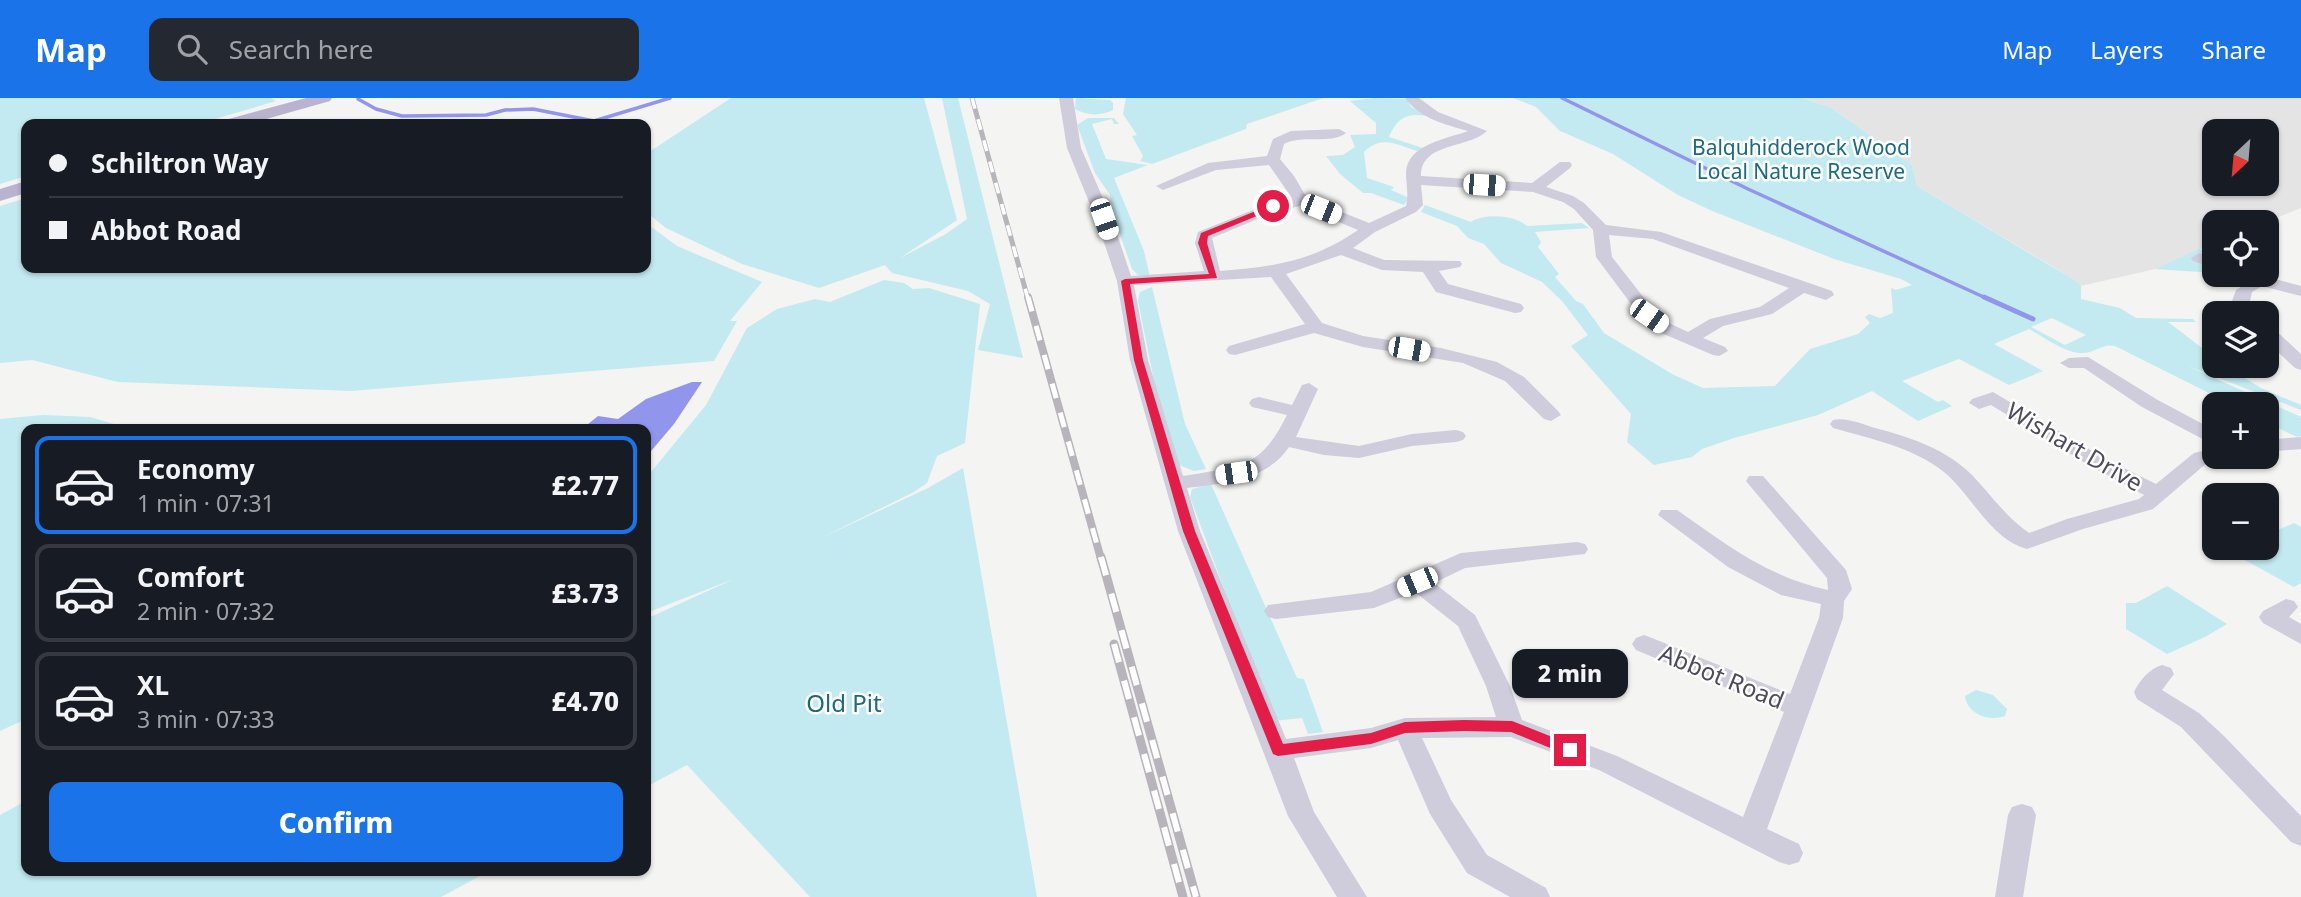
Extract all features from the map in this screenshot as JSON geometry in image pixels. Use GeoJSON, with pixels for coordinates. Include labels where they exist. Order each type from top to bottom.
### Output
{"type":"FeatureCollection","features":[{"type":"Feature","properties":{"kind":"main road"},"geometry":{"type":"LineString","coordinates":[[248,119],[324,98]]}},
{"type":"Feature","properties":{"kind":"main road"},"geometry":{"type":"LineString","coordinates":[[0,195],[21,189]]}},
{"type":"Feature","properties":{"kind":"street"},"geometry":{"type":"LineString","coordinates":[[1066,98],[1074,148],[1104,219],[1125,281],[1139,360],[1189,531],[1302,816],[1353,897]]}},
{"type":"Feature","properties":{"kind":"street"},"geometry":{"type":"LineString","coordinates":[[1412,98],[1426,112],[1480,131]]}},
{"type":"Feature","properties":{"kind":"street"},"geometry":{"type":"LineString","coordinates":[[1125,281],[1275,271],[1296,267],[1341,249],[1369,229],[1415,205],[1414,166],[1421,155],[1437,146],[1466,139],[1497,123]]}},
{"type":"Feature","properties":{"kind":"street"},"geometry":{"type":"LineString","coordinates":[[1273,160],[1278,142],[1291,135],[1317,129],[1339,133]]}},
{"type":"Feature","properties":{"kind":"street"},"geometry":{"type":"LineString","coordinates":[[1163,186],[1213,166],[1273,160]]}},
{"type":"Feature","properties":{"kind":"street"},"geometry":{"type":"LineString","coordinates":[[1273,160],[1287,176],[1301,201]]}},
{"type":"Feature","properties":{"kind":"street"},"geometry":{"type":"LineString","coordinates":[[1535,188],[1565,165]]}},
{"type":"Feature","properties":{"kind":"street"},"geometry":{"type":"LineString","coordinates":[[1416,180],[1535,188],[1579,206],[1601,229],[1604,257],[1649,316],[1665,328],[1719,351]]}},
{"type":"Feature","properties":{"kind":"street"},"geometry":{"type":"LineString","coordinates":[[1214,276],[1203,243],[1204,235],[1273,206],[1301,201],[1369,229]]}},
{"type":"Feature","properties":{"kind":"street"},"geometry":{"type":"LineString","coordinates":[[1601,229],[1655,235],[1826,295]]}},
{"type":"Feature","properties":{"kind":"street"},"geometry":{"type":"LineString","coordinates":[[1341,249],[1382,265],[1428,267],[1454,264]]}},
{"type":"Feature","properties":{"kind":"street"},"geometry":{"type":"LineString","coordinates":[[1428,267],[1442,288],[1515,308]]}},
{"type":"Feature","properties":{"kind":"street"},"geometry":{"type":"LineString","coordinates":[[1275,271],[1303,306],[1315,327]]}},
{"type":"Feature","properties":{"kind":"street"},"geometry":{"type":"LineString","coordinates":[[2279,285],[2301,291]]}},
{"type":"Feature","properties":{"kind":"street"},"geometry":{"type":"LineString","coordinates":[[1690,339],[1713,322],[1756,314],[1774,307],[1801,287]]}},
{"type":"Feature","properties":{"kind":"street"},"geometry":{"type":"LineString","coordinates":[[1235,350],[1315,327],[1351,339],[1482,363],[1513,378],[1551,415]]}},
{"type":"Feature","properties":{"kind":"street"},"geometry":{"type":"LineString","coordinates":[[2279,343],[2301,364]]}},
{"type":"Feature","properties":{"kind":"street"},"geometry":{"type":"LineString","coordinates":[[2069,363],[2088,362],[2149,402],[2202,431]]}},
{"type":"Feature","properties":{"kind":"street"},"geometry":{"type":"LineString","coordinates":[[1175,484],[1251,468],[1267,460],[1283,440],[1309,388]]}},
{"type":"Feature","properties":{"kind":"street","name":"Wishart Drive"},"geometry":{"type":"LineString","coordinates":[[1992,399],[2097,462],[2157,493]]}},
{"type":"Feature","properties":{"kind":"street"},"geometry":{"type":"LineString","coordinates":[[1259,403],[1298,412]]}},
{"type":"Feature","properties":{"kind":"street","name":"Wishart Drive"},"geometry":{"type":"LineString","coordinates":[[1840,424],[1908,443],[1920,449],[1961,476],[2003,526],[2027,542],[2075,524],[2146,504],[2202,457]]}},
{"type":"Feature","properties":{"kind":"street"},"geometry":{"type":"LineString","coordinates":[[1283,440],[1324,449],[1359,452],[1412,440],[1456,436]]}},
{"type":"Feature","properties":{"kind":"street"},"geometry":{"type":"LineString","coordinates":[[2279,445],[2301,443]]}},
{"type":"Feature","properties":{"kind":"street","name":"Abbot Road"},"geometry":{"type":"LineString","coordinates":[[1751,834],[1831,618],[1833,599],[1840,589],[1838,576],[1756,481]]}},
{"type":"Feature","properties":{"kind":"street"},"geometry":{"type":"LineString","coordinates":[[1669,515],[1736,562],[1790,589],[1833,599]]}},
{"type":"Feature","properties":{"kind":"street"},"geometry":{"type":"LineString","coordinates":[[1276,611],[1374,600],[1461,561],[1577,549]]}},
{"type":"Feature","properties":{"kind":"street"},"geometry":{"type":"LineString","coordinates":[[1417,582],[1467,621],[1498,686],[1512,726]]}},
{"type":"Feature","properties":{"kind":"street"},"geometry":{"type":"LineString","coordinates":[[2286,607],[2270,617],[2301,635]]}},
{"type":"Feature","properties":{"kind":"street","name":"Abbot Road"},"geometry":{"type":"LineString","coordinates":[[1644,644],[1664,660],[1799,708]]}},
{"type":"Feature","properties":{"kind":"street"},"geometry":{"type":"LineString","coordinates":[[2162,674],[2146,692],[2190,720],[2301,834]]}},
{"type":"Feature","properties":{"kind":"street"},"geometry":{"type":"LineString","coordinates":[[1278,750],[1371,738],[1405,728],[1512,726],[1608,763],[1789,853]]}},
{"type":"Feature","properties":{"kind":"street"},"geometry":{"type":"LineString","coordinates":[[1405,728],[1440,806],[1477,864],[1536,897]]}},
{"type":"Feature","properties":{"kind":"street"},"geometry":{"type":"LineString","coordinates":[[2009,897],[2022,815]]}},
{"type":"Feature","properties":{"kind":"shaded area"},"geometry":{"type":"Polygon","coordinates":[[[1801,98],[2301,98],[2301,208],[2279,217],[2279,210],[2202,210],[2202,248],[2155,269],[2081,286],[1917,186],[1912,165],[1830,107],[1801,98]]]}},
{"type":"Feature","properties":{"kind":"green space"},"geometry":{"type":"Polygon","coordinates":[[[0,98],[271,98],[276,101],[215,119],[21,119],[21,178],[0,184],[0,98]]]}},
{"type":"Feature","properties":{"kind":"green space"},"geometry":{"type":"Polygon","coordinates":[[[731,98],[924,98],[957,220],[900,258],[946,234],[967,219],[942,98],[958,98],[1023,358],[978,350],[990,304],[968,291],[892,273],[885,265],[819,288],[742,264],[666,228],[651,216],[651,151],[731,98]]]}},
{"type":"Feature","properties":{"kind":"green space"},"geometry":{"type":"Polygon","coordinates":[[[1076,98],[1110,100],[1113,110],[1099,114],[1084,113],[1075,109],[1076,98]]]}},
{"type":"Feature","properties":{"kind":"green space"},"geometry":{"type":"Polygon","coordinates":[[[1126,98],[1323,98],[1247,124],[1246,129],[1152,164],[1140,161],[1143,156],[1132,136],[1137,135],[1123,114],[1126,98]]]}},
{"type":"Feature","properties":{"kind":"green space"},"geometry":{"type":"Polygon","coordinates":[[[1375,98],[1407,99],[1411,107],[1447,122],[1421,115],[1406,117],[1394,127],[1389,137],[1423,148],[1417,151],[1383,142],[1364,152],[1367,178],[1394,187],[1391,190],[1409,198],[1404,205],[1371,193],[1363,193],[1340,174],[1326,156],[1343,155],[1355,147],[1350,135],[1376,134],[1376,123],[1350,101],[1375,98]]]}},
{"type":"Feature","properties":{"kind":"green space","name":"Balquhidderock Wood Local Nature Reserve"},"geometry":{"type":"Polygon","coordinates":[[[1513,98],[1801,98],[1830,107],[1912,165],[1917,186],[2074,280],[2081,286],[2081,299],[2120,308],[2136,318],[2193,319],[2196,322],[2168,322],[2202,348],[2202,371],[2188,366],[2202,372],[2202,378],[2215,378],[2246,392],[2207,392],[2115,346],[2106,346],[2087,353],[2075,352],[2062,348],[2029,329],[1994,344],[2043,371],[2009,385],[1959,359],[1902,381],[1938,402],[1943,400],[1952,406],[1918,421],[1872,391],[1818,415],[1734,438],[1702,449],[1692,457],[1654,465],[1627,442],[1631,414],[1571,346],[1588,335],[1562,301],[1542,282],[1501,263],[1484,244],[1468,238],[1457,226],[1421,212],[1425,205],[1471,222],[1491,216],[1515,219],[1527,226],[1582,223],[1589,228],[1535,232],[1541,242],[1538,247],[1559,274],[1555,277],[1576,301],[1583,304],[1604,333],[1672,374],[1703,388],[1775,386],[1810,349],[1858,334],[1870,323],[1865,317],[1869,314],[1880,318],[1893,313],[1891,288],[1896,290],[1912,285],[1901,279],[1834,259],[1710,210],[1678,195],[1613,154],[1560,131],[1536,107],[1513,98]],[[2052,318],[2031,327],[2065,345],[2086,335],[2052,318]]]}},
{"type":"Feature","properties":{"kind":"green space"},"geometry":{"type":"Polygon","coordinates":[[[1088,118],[1114,118],[1119,124],[1114,124],[1112,119],[1092,124],[1106,159],[1148,165],[1114,178],[1144,251],[1150,277],[1138,275],[1132,269],[1112,211],[1110,195],[1095,173],[1077,125],[1088,118]]]}},
{"type":"Feature","properties":{"kind":"green space"},"geometry":{"type":"Polygon","coordinates":[[[21,200],[21,273],[651,273],[651,227],[677,246],[762,282],[730,321],[737,321],[714,361],[351,391],[118,382],[32,360],[0,363],[0,206],[21,200]]]}},
{"type":"Feature","properties":{"kind":"green space"},"geometry":{"type":"Polygon","coordinates":[[[2199,249],[2202,250],[2202,272],[2155,269],[2199,249]]]}},
{"type":"Feature","properties":{"kind":"green space","name":"Old Pit"},"geometry":{"type":"Polygon","coordinates":[[[884,280],[904,283],[913,289],[929,288],[980,304],[965,443],[937,456],[927,483],[914,492],[817,540],[928,488],[963,468],[1037,897],[810,897],[687,765],[651,784],[651,617],[734,579],[651,611],[651,472],[706,405],[747,328],[777,309],[815,299],[830,302],[884,280]]]}},
{"type":"Feature","properties":{"kind":"green space"},"geometry":{"type":"Polygon","coordinates":[[[1152,287],[1185,424],[1206,469],[1194,471],[1179,465],[1159,406],[1138,301],[1140,292],[1152,287]]]}},
{"type":"Feature","properties":{"kind":"green space"},"geometry":{"type":"Polygon","coordinates":[[[2219,378],[2245,378],[2270,392],[2255,392],[2219,378]]]}},
{"type":"Feature","properties":{"kind":"green space"},"geometry":{"type":"Polygon","coordinates":[[[2279,396],[2301,405],[2301,410],[2279,401],[2279,396]]]}},
{"type":"Feature","properties":{"kind":"green space"},"geometry":{"type":"Polygon","coordinates":[[[2279,407],[2301,417],[2301,436],[2297,437],[2279,428],[2279,407]]]}},
{"type":"Feature","properties":{"kind":"green space"},"geometry":{"type":"Polygon","coordinates":[[[43,415],[90,417],[114,424],[21,424],[21,721],[0,731],[0,419],[43,415]]]}},
{"type":"Feature","properties":{"kind":"green space"},"geometry":{"type":"Polygon","coordinates":[[[1211,484],[1297,678],[1304,679],[1323,732],[1308,734],[1302,718],[1273,721],[1190,497],[1192,489],[1211,484]]]}},
{"type":"Feature","properties":{"kind":"green space"},"geometry":{"type":"Polygon","coordinates":[[[2294,523],[2301,527],[2301,583],[2294,587],[2245,560],[2279,560],[2279,529],[2294,523]]]}},
{"type":"Feature","properties":{"kind":"green space"},"geometry":{"type":"Polygon","coordinates":[[[2167,586],[2227,624],[2167,654],[2126,629],[2126,603],[2136,603],[2167,586]]]}},
{"type":"Feature","properties":{"kind":"green space"},"geometry":{"type":"Polygon","coordinates":[[[1976,690],[1993,695],[2007,709],[2005,716],[1992,718],[1974,712],[1965,696],[1976,690]]]}},
{"type":"Feature","properties":{"kind":"green space"},"geometry":{"type":"Polygon","coordinates":[[[21,804],[21,876],[480,876],[441,897],[0,897],[0,815],[21,804]]]}},
{"type":"Feature","properties":{"kind":"water"},"geometry":{"type":"Polygon","coordinates":[[[692,382],[702,382],[674,424],[651,451],[651,424],[588,424],[598,416],[618,419],[646,399],[692,382]]]}},
{"type":"Feature","properties":{"kind":"waterway"},"geometry":{"type":"LineString","coordinates":[[601,119],[670,98]]}},
{"type":"Feature","properties":{"kind":"waterway"},"geometry":{"type":"LineString","coordinates":[[1562,98],[1748,189],[1988,299]]}},
{"type":"Feature","properties":{"kind":"waterway"},"geometry":{"type":"LineString","coordinates":[[358,99],[376,109],[402,116],[486,115],[505,110],[533,109],[584,119]]}},
{"type":"Feature","properties":{"kind":"waterway"},"geometry":{"type":"LineString","coordinates":[[1984,297],[2033,319]]}},
{"type":"Feature","properties":{"kind":"railway"},"geometry":{"type":"LineString","coordinates":[[972,98],[1028,299]]}},
{"type":"Feature","properties":{"kind":"railway"},"geometry":{"type":"LineString","coordinates":[[1028,297],[1101,559]]}},
{"type":"Feature","properties":{"kind":"railway"},"geometry":{"type":"LineString","coordinates":[[1101,557],[1196,897]]}},
{"type":"Feature","properties":{"kind":"railway"},"geometry":{"type":"LineString","coordinates":[[1114,644],[1183,897]]}},
{"type":"Feature","properties":{"kind":"route"},"geometry":{"type":"LineString","coordinates":[[1273,206],[1204,235],[1203,243],[1214,276],[1125,281],[1139,360],[1189,531],[1278,750],[1371,738],[1405,728],[1464,726],[1512,726],[1570,750]]}}]}
